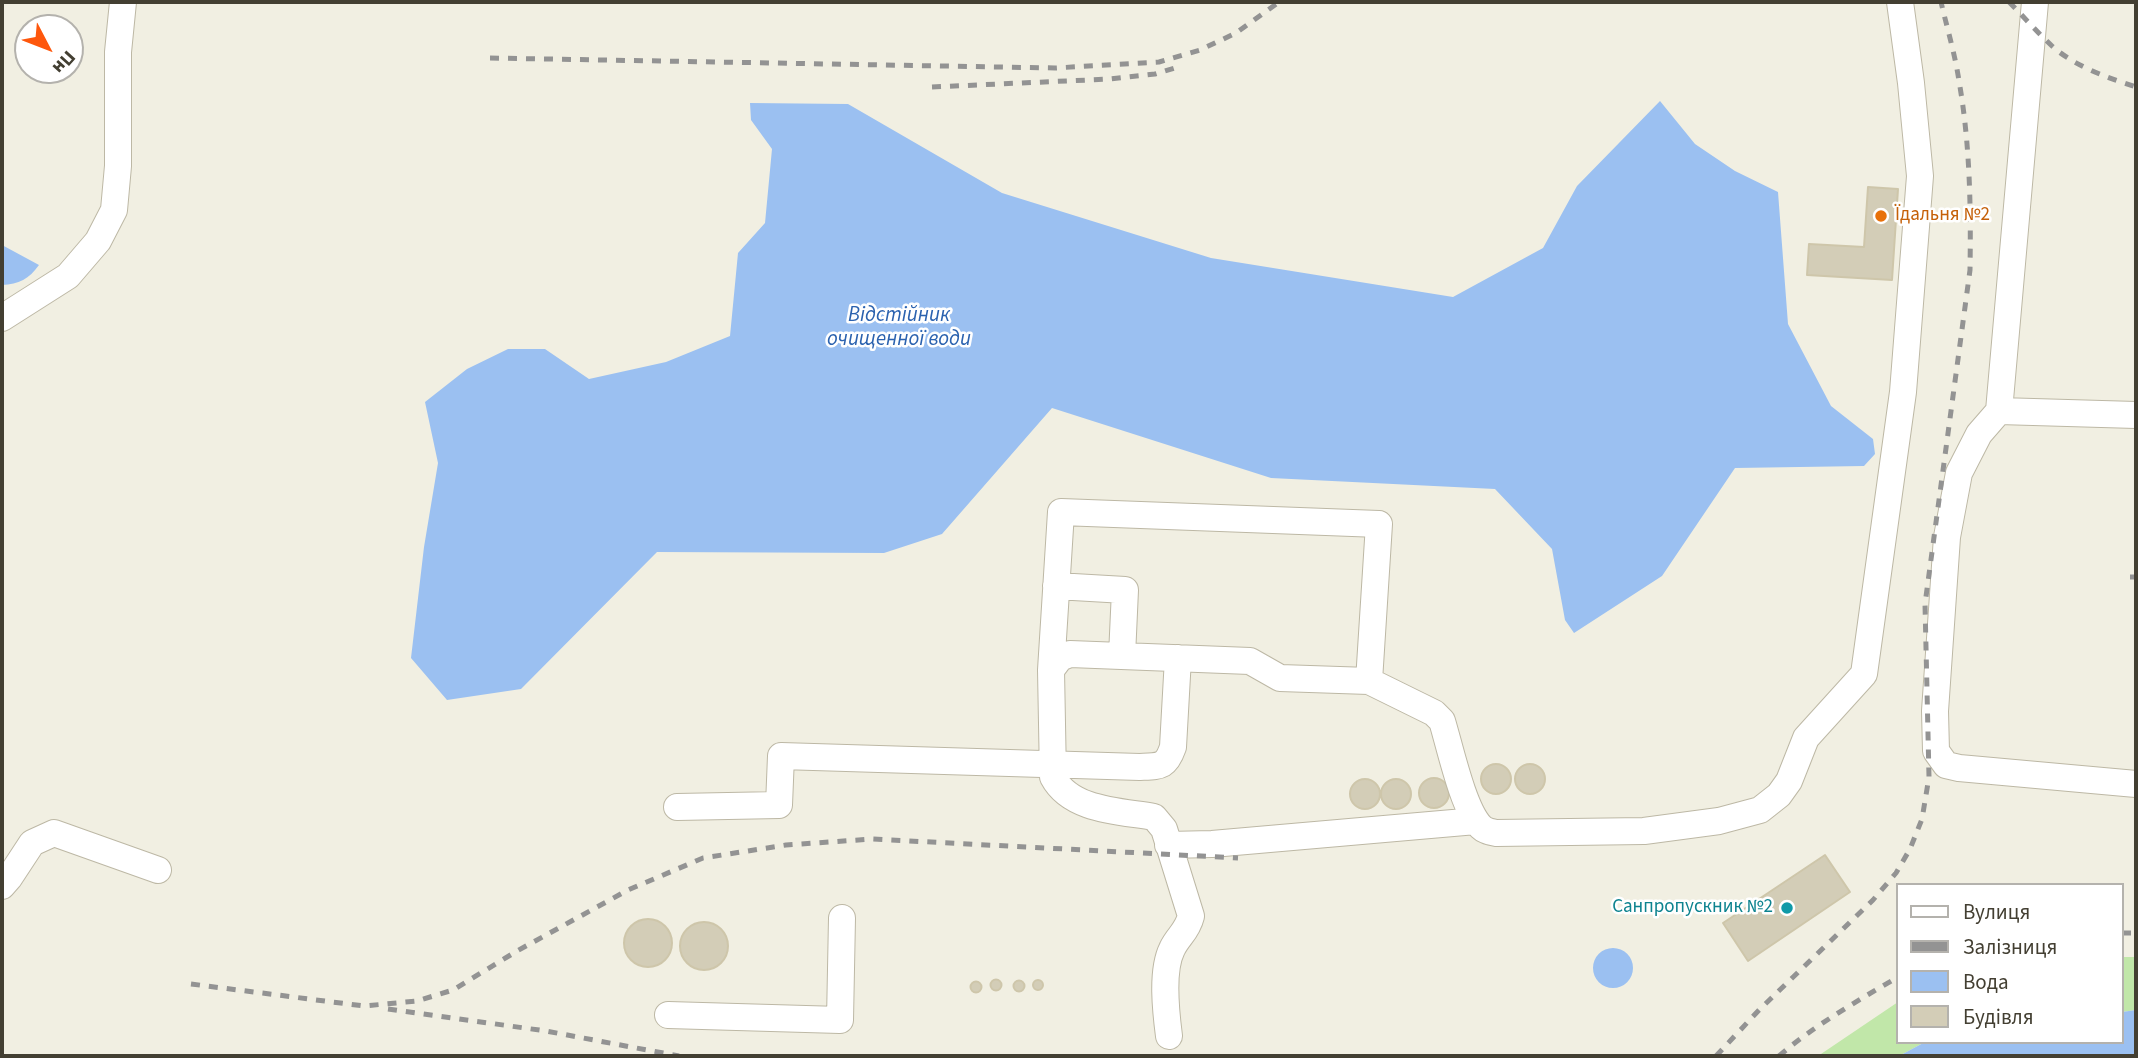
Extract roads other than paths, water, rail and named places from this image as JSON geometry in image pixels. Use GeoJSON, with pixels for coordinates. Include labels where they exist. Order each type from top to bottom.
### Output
{"type":"FeatureCollection","features":[{"type":"Feature","properties":{"kind":"lane"},"geometry":{"type":"LineString","coordinates":[[2,318],[68,276],[98,241],[114,210],[118,166],[118,51],[122,2]]}},
{"type":"Feature","properties":{"kind":"lane"},"geometry":{"type":"LineString","coordinates":[[1051,670],[1060,658],[1070,654],[1250,660],[1280,678],[1369,681],[1434,713],[1443,721],[1465,796],[1476,821],[1484,830],[1496,834],[1644,831],[1719,821],[1760,810],[1779,795],[1789,780],[1806,738],[1864,674],[1903,392],[1920,176],[1900,2]]}},
{"type":"Feature","properties":{"kind":"lane"},"geometry":{"type":"LineString","coordinates":[[2035,2],[1999,411],[1979,434],[1959,473],[1947,537],[1935,711],[1936,751],[1946,765],[1959,768],[2136,784]]}},
{"type":"Feature","properties":{"kind":"lane"},"geometry":{"type":"LineString","coordinates":[[1999,411],[2136,415]]}},
{"type":"Feature","properties":{"kind":"lane"},"geometry":{"type":"LineString","coordinates":[[1169,1036],[1165,1008],[1171,949],[1188,928],[1191,916],[1164,829],[1154,817],[1093,807],[1068,796],[1053,777],[1051,670],[1061,512],[1379,524],[1369,681]]}},
{"type":"Feature","properties":{"kind":"lane"},"geometry":{"type":"LineString","coordinates":[[1056,586],[1125,590],[1122,656]]}},
{"type":"Feature","properties":{"kind":"lane"},"geometry":{"type":"LineString","coordinates":[[677,807],[779,805],[781,756],[1161,766],[1168,760],[1173,747],[1178,658]]}},
{"type":"Feature","properties":{"kind":"lane"},"geometry":{"type":"LineString","coordinates":[[1168,845],[1226,843],[1476,821]]}},
{"type":"Feature","properties":{"kind":"lane"},"geometry":{"type":"LineString","coordinates":[[2,886],[32,843],[54,832],[158,870]]}},
{"type":"Feature","properties":{"kind":"lane"},"geometry":{"type":"LineString","coordinates":[[668,1015],[839,1020],[842,918]]}},
{"type":"Feature","properties":{"kind":"water","name":"Відстійник очищенної води"},"geometry":{"type":"Polygon","coordinates":[[[1660,101],[1695,144],[1735,171],[1778,192],[1788,324],[1831,406],[1873,439],[1875,454],[1864,466],[1735,468],[1662,576],[1574,633],[1565,620],[1552,549],[1495,489],[1271,478],[1052,408],[942,534],[884,553],[657,552],[521,689],[447,700],[411,658],[424,547],[438,463],[425,402],[467,369],[508,349],[545,349],[589,379],[666,362],[730,336],[738,253],[765,223],[772,149],[751,120],[750,103],[848,104],[1002,193],[1211,258],[1453,297],[1543,248],[1577,186],[1660,101]]]}},
{"type":"Feature","properties":{"kind":"water"},"geometry":{"type":"Polygon","coordinates":[[[2,245],[39,265],[23,280],[2,285],[2,245]]]}},
{"type":"Feature","properties":{"kind":"water"},"geometry":{"type":"Polygon","coordinates":[[[1613,948],[1627,954],[1633,968],[1627,982],[1613,988],[1599,982],[1593,968],[1599,954],[1613,948]]]}},
{"type":"Feature","properties":{"kind":"water"},"geometry":{"type":"Polygon","coordinates":[[[2136,1010],[2136,1056],[1899,1056],[1921,1044],[2124,1044],[2124,1012],[2136,1010]]]}},
{"type":"Feature","properties":{"kind":"railway"},"geometry":{"type":"LineString","coordinates":[[490,58],[1055,68],[1159,62],[1200,50],[1236,33],[1279,2]]}},
{"type":"Feature","properties":{"kind":"railway"},"geometry":{"type":"LineString","coordinates":[[1716,1056],[1760,1009],[1873,900],[1896,873],[1910,849],[1922,819],[1929,777],[1925,604],[1970,270],[1966,128],[1957,71],[1941,2]]}},
{"type":"Feature","properties":{"kind":"railway"},"geometry":{"type":"LineString","coordinates":[[2009,2],[2046,41],[2070,60],[2136,87]]}},
{"type":"Feature","properties":{"kind":"railway"},"geometry":{"type":"LineString","coordinates":[[932,87],[1110,79],[1155,74],[1178,67]]}},
{"type":"Feature","properties":{"kind":"railway"},"geometry":{"type":"LineString","coordinates":[[2130,577],[2136,577]]}},
{"type":"Feature","properties":{"kind":"railway"},"geometry":{"type":"LineString","coordinates":[[191,984],[364,1006],[417,1001],[453,990],[517,951],[628,890],[703,858],[786,845],[872,839],[1238,858]]}},
{"type":"Feature","properties":{"kind":"railway"},"geometry":{"type":"LineString","coordinates":[[2124,933],[2136,933]]}},
{"type":"Feature","properties":{"kind":"railway"},"geometry":{"type":"LineString","coordinates":[[1779,1056],[1852,1004],[1896,978]]}},
{"type":"Feature","properties":{"kind":"railway"},"geometry":{"type":"LineString","coordinates":[[388,1009],[546,1031],[679,1056]]}},
{"type":"Feature","properties":{"kind":"place","name":"Їдальня №2"},"geometry":{"type":"Point","coordinates":[1881,216]}},
{"type":"Feature","properties":{"kind":"place","name":"Санпропускник №2"},"geometry":{"type":"Point","coordinates":[1787,908]}}]}
